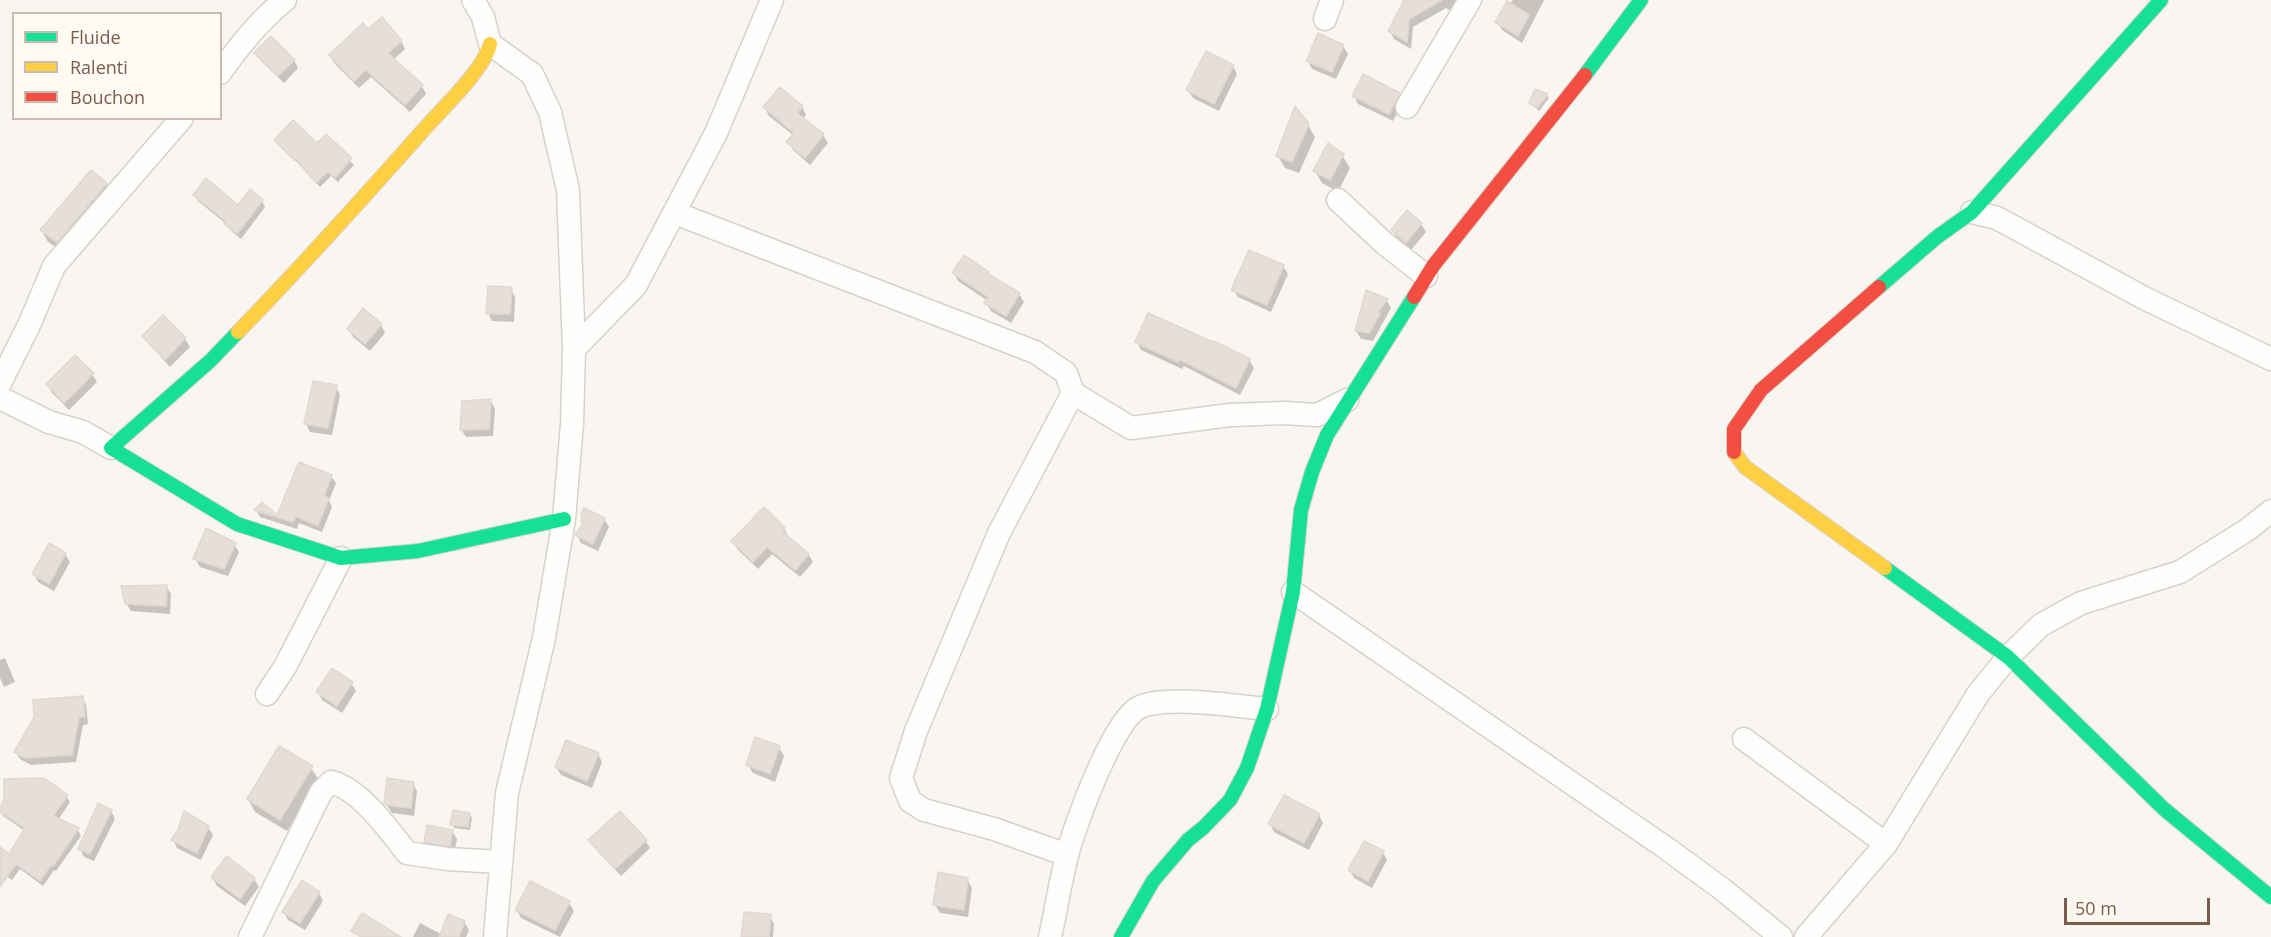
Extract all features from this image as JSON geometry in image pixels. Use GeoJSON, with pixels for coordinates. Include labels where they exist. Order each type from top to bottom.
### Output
{"type":"FeatureCollection","features":[{"type":"Feature","properties":{"kind":"street"},"geometry":{"type":"LineString","coordinates":[[222,70],[240,45],[265,17],[285,0]]}},
{"type":"Feature","properties":{"kind":"street"},"geometry":{"type":"LineString","coordinates":[[111,448],[210,361],[320,247],[487,56],[490,44],[483,17],[473,0]]}},
{"type":"Feature","properties":{"kind":"street"},"geometry":{"type":"LineString","coordinates":[[574,349],[636,285],[716,133],[772,0]]}},
{"type":"Feature","properties":{"kind":"street"},"geometry":{"type":"LineString","coordinates":[[1407,107],[1470,0]]}},
{"type":"Feature","properties":{"kind":"street"},"geometry":{"type":"LineString","coordinates":[[1121,937],[1153,881],[1188,840],[1230,800],[1246,768],[1267,709],[1293,592],[1301,510],[1312,472],[1327,435],[1426,276],[1565,103],[1641,0]]}},
{"type":"Feature","properties":{"kind":"street"},"geometry":{"type":"LineString","coordinates":[[2161,0],[1972,212],[1938,237],[1761,390],[1734,429],[1733,452],[1745,467],[2008,657],[2164,809],[2271,897]]}},
{"type":"Feature","properties":{"kind":"street"},"geometry":{"type":"LineString","coordinates":[[490,44],[532,74],[550,112],[568,190],[574,349],[572,424],[564,519],[544,638],[507,793],[495,937]]}},
{"type":"Feature","properties":{"kind":"street"},"geometry":{"type":"LineString","coordinates":[[0,383],[30,323],[54,266],[180,120]]}},
{"type":"Feature","properties":{"kind":"street"},"geometry":{"type":"LineString","coordinates":[[1338,200],[1385,244],[1426,276]]}},
{"type":"Feature","properties":{"kind":"street"},"geometry":{"type":"LineString","coordinates":[[1972,212],[1997,218],[2144,298],[2271,359]]}},
{"type":"Feature","properties":{"kind":"street"},"geometry":{"type":"LineString","coordinates":[[675,213],[1035,352],[1066,373],[1072,393],[1131,428],[1230,415],[1284,413],[1317,415],[1348,400]]}},
{"type":"Feature","properties":{"kind":"street"},"geometry":{"type":"LineString","coordinates":[[1067,855],[994,829],[924,810],[910,801],[901,778],[916,731],[999,533],[1072,393]]}},
{"type":"Feature","properties":{"kind":"street"},"geometry":{"type":"LineString","coordinates":[[0,398],[49,422],[83,432],[237,525],[341,558],[418,551],[564,519]]}},
{"type":"Feature","properties":{"kind":"street"},"geometry":{"type":"LineString","coordinates":[[1806,937],[1886,844],[1978,694],[2008,657],[2041,625],[2081,603],[2180,572],[2247,530],[2271,511]]}},
{"type":"Feature","properties":{"kind":"street"},"geometry":{"type":"LineString","coordinates":[[267,694],[285,667],[341,558]]}},
{"type":"Feature","properties":{"kind":"street"},"geometry":{"type":"LineString","coordinates":[[1293,592],[1666,848],[1722,889],[1781,937]]}},
{"type":"Feature","properties":{"kind":"street"},"geometry":{"type":"LineString","coordinates":[[1050,937],[1067,855],[1098,769],[1129,713],[1141,706],[1176,701],[1267,709]]}},
{"type":"Feature","properties":{"kind":"street"},"geometry":{"type":"LineString","coordinates":[[1744,739],[1886,844]]}},
{"type":"Feature","properties":{"kind":"street"},"geometry":{"type":"LineString","coordinates":[[250,937],[321,792],[331,782],[342,785],[379,818],[407,853],[447,860],[501,862]]}},
{"type":"Feature","properties":{"kind":"building"},"geometry":{"type":"Polygon","coordinates":[[[1404,0],[1442,0],[1409,19],[1407,42],[1388,31],[1404,0]]]}},
{"type":"Feature","properties":{"kind":"building"},"geometry":{"type":"Polygon","coordinates":[[[1507,1],[1529,15],[1518,36],[1495,22],[1507,1]]]}},
{"type":"Feature","properties":{"kind":"building"},"geometry":{"type":"Polygon","coordinates":[[[382,17],[402,41],[388,53],[423,85],[405,105],[366,70],[354,81],[329,55],[363,23],[368,29],[382,17]]]}},
{"type":"Feature","properties":{"kind":"building"},"geometry":{"type":"Polygon","coordinates":[[[1318,33],[1344,45],[1332,72],[1306,61],[1318,33]]]}},
{"type":"Feature","properties":{"kind":"building"},"geometry":{"type":"Polygon","coordinates":[[[271,36],[295,60],[278,76],[254,53],[271,36]]]}},
{"type":"Feature","properties":{"kind":"building"},"geometry":{"type":"Polygon","coordinates":[[[1206,51],[1234,65],[1214,104],[1186,90],[1206,51]]]}},
{"type":"Feature","properties":{"kind":"building"},"geometry":{"type":"Polygon","coordinates":[[[1363,74],[1400,93],[1389,114],[1352,96],[1363,74]]]}},
{"type":"Feature","properties":{"kind":"building"},"geometry":{"type":"Polygon","coordinates":[[[780,87],[803,106],[797,113],[824,134],[805,158],[786,142],[794,133],[763,107],[780,87]]]}},
{"type":"Feature","properties":{"kind":"building"},"geometry":{"type":"Polygon","coordinates":[[[1535,89],[1548,94],[1537,108],[1529,103],[1535,89]]]}},
{"type":"Feature","properties":{"kind":"building"},"geometry":{"type":"Polygon","coordinates":[[[1295,106],[1309,124],[1292,162],[1276,156],[1295,106]]]}},
{"type":"Feature","properties":{"kind":"building"},"geometry":{"type":"Polygon","coordinates":[[[293,120],[317,143],[326,134],[352,158],[335,178],[328,171],[316,183],[296,159],[294,160],[274,140],[293,120]]]}},
{"type":"Feature","properties":{"kind":"building"},"geometry":{"type":"Polygon","coordinates":[[[1328,143],[1344,154],[1330,180],[1313,171],[1328,143]]]}},
{"type":"Feature","properties":{"kind":"building"},"geometry":{"type":"Polygon","coordinates":[[[91,170],[107,183],[57,242],[40,230],[91,170]]]}},
{"type":"Feature","properties":{"kind":"building"},"geometry":{"type":"Polygon","coordinates":[[[206,178],[238,205],[250,189],[263,200],[237,234],[224,224],[226,221],[193,195],[206,178]]]}},
{"type":"Feature","properties":{"kind":"building"},"geometry":{"type":"Polygon","coordinates":[[[1407,210],[1422,223],[1406,243],[1391,230],[1407,210]]]}},
{"type":"Feature","properties":{"kind":"building"},"geometry":{"type":"Polygon","coordinates":[[[1249,250],[1284,265],[1267,305],[1231,290],[1249,250]]]}},
{"type":"Feature","properties":{"kind":"building"},"geometry":{"type":"Polygon","coordinates":[[[964,255],[989,272],[988,274],[1020,293],[1006,316],[984,303],[988,297],[952,273],[964,255]]]}},
{"type":"Feature","properties":{"kind":"building"},"geometry":{"type":"Polygon","coordinates":[[[488,286],[512,287],[510,314],[486,314],[488,286]]]}},
{"type":"Feature","properties":{"kind":"building"},"geometry":{"type":"Polygon","coordinates":[[[1366,290],[1388,299],[1378,312],[1380,314],[1369,333],[1355,331],[1366,290]]]}},
{"type":"Feature","properties":{"kind":"building"},"geometry":{"type":"Polygon","coordinates":[[[363,308],[382,324],[365,344],[347,329],[363,308]]]}},
{"type":"Feature","properties":{"kind":"building"},"geometry":{"type":"Polygon","coordinates":[[[1148,313],[1250,359],[1236,388],[1179,359],[1178,362],[1135,342],[1148,313]]]}},
{"type":"Feature","properties":{"kind":"building"},"geometry":{"type":"Polygon","coordinates":[[[163,315],[186,338],[165,360],[142,336],[163,315]]]}},
{"type":"Feature","properties":{"kind":"building"},"geometry":{"type":"Polygon","coordinates":[[[75,355],[94,373],[64,403],[46,384],[75,355]]]}},
{"type":"Feature","properties":{"kind":"building"},"geometry":{"type":"Polygon","coordinates":[[[313,381],[337,385],[328,428],[304,424],[313,381]]]}},
{"type":"Feature","properties":{"kind":"building"},"geometry":{"type":"Polygon","coordinates":[[[491,399],[489,429],[460,430],[462,401],[491,399]]]}},
{"type":"Feature","properties":{"kind":"building"},"geometry":{"type":"Polygon","coordinates":[[[299,462],[332,475],[324,496],[329,498],[318,526],[295,516],[293,522],[254,510],[262,502],[277,515],[299,462]]]}},
{"type":"Feature","properties":{"kind":"building"},"geometry":{"type":"Polygon","coordinates":[[[764,507],[785,528],[782,531],[809,554],[795,570],[767,547],[753,562],[731,541],[764,507]]]}},
{"type":"Feature","properties":{"kind":"building"},"geometry":{"type":"Polygon","coordinates":[[[584,508],[605,518],[593,544],[575,535],[582,525],[581,513],[584,508]]]}},
{"type":"Feature","properties":{"kind":"building"},"geometry":{"type":"Polygon","coordinates":[[[206,528],[236,543],[224,569],[193,559],[206,528]]]}},
{"type":"Feature","properties":{"kind":"building"},"geometry":{"type":"Polygon","coordinates":[[[49,543],[66,553],[49,584],[32,574],[49,543]]]}},
{"type":"Feature","properties":{"kind":"building"},"geometry":{"type":"Polygon","coordinates":[[[167,585],[166,606],[125,604],[121,586],[167,585]]]}},
{"type":"Feature","properties":{"kind":"building"},"geometry":{"type":"Polygon","coordinates":[[[332,668],[353,682],[337,706],[316,692],[332,668]]]}},
{"type":"Feature","properties":{"kind":"building"},"geometry":{"type":"Polygon","coordinates":[[[83,696],[85,717],[79,717],[72,755],[25,758],[14,752],[34,717],[33,700],[83,696]]]}},
{"type":"Feature","properties":{"kind":"building"},"geometry":{"type":"Polygon","coordinates":[[[755,737],[780,746],[770,774],[746,765],[755,737]]]}},
{"type":"Feature","properties":{"kind":"building"},"geometry":{"type":"Polygon","coordinates":[[[566,740],[599,753],[587,781],[555,767],[566,740]]]}},
{"type":"Feature","properties":{"kind":"building"},"geometry":{"type":"Polygon","coordinates":[[[279,746],[313,766],[280,820],[247,799],[279,746]]]}},
{"type":"Feature","properties":{"kind":"building"},"geometry":{"type":"Polygon","coordinates":[[[44,778],[68,795],[53,816],[79,828],[40,881],[16,864],[0,887],[0,847],[9,854],[25,828],[0,812],[4,800],[4,779],[44,778]]]}},
{"type":"Feature","properties":{"kind":"building"},"geometry":{"type":"Polygon","coordinates":[[[387,778],[414,782],[411,808],[384,803],[387,778]]]}},
{"type":"Feature","properties":{"kind":"building"},"geometry":{"type":"Polygon","coordinates":[[[1284,795],[1320,814],[1304,843],[1268,824],[1284,795]]]}},
{"type":"Feature","properties":{"kind":"building"},"geometry":{"type":"Polygon","coordinates":[[[98,803],[112,810],[90,854],[78,849],[98,803]]]}},
{"type":"Feature","properties":{"kind":"building"},"geometry":{"type":"Polygon","coordinates":[[[453,810],[470,813],[468,827],[450,825],[453,810]]]}},
{"type":"Feature","properties":{"kind":"building"},"geometry":{"type":"Polygon","coordinates":[[[184,811],[209,826],[197,853],[171,840],[178,830],[184,811]]]}},
{"type":"Feature","properties":{"kind":"building"},"geometry":{"type":"Polygon","coordinates":[[[620,811],[647,840],[615,869],[588,840],[620,811]]]}},
{"type":"Feature","properties":{"kind":"building"},"geometry":{"type":"Polygon","coordinates":[[[427,825],[453,830],[450,846],[424,842],[427,825]]]}},
{"type":"Feature","properties":{"kind":"building"},"geometry":{"type":"Polygon","coordinates":[[[1364,841],[1384,851],[1368,881],[1348,870],[1364,841]]]}},
{"type":"Feature","properties":{"kind":"building"},"geometry":{"type":"Polygon","coordinates":[[[227,856],[255,878],[240,899],[211,877],[227,856]]]}},
{"type":"Feature","properties":{"kind":"building"},"geometry":{"type":"Polygon","coordinates":[[[938,872],[968,878],[964,910],[933,905],[938,872]]]}},
{"type":"Feature","properties":{"kind":"building"},"geometry":{"type":"Polygon","coordinates":[[[302,880],[320,892],[300,923],[282,912],[302,880]]]}},
{"type":"Feature","properties":{"kind":"building"},"geometry":{"type":"Polygon","coordinates":[[[530,881],[570,901],[555,930],[515,910],[530,881]]]}},
{"type":"Feature","properties":{"kind":"building"},"geometry":{"type":"Polygon","coordinates":[[[744,912],[771,914],[769,937],[741,937],[744,912]]]}},
{"type":"Feature","properties":{"kind":"building"},"geometry":{"type":"Polygon","coordinates":[[[362,913],[401,937],[361,937],[351,931],[362,913]]]}},
{"type":"Feature","properties":{"kind":"building"},"geometry":{"type":"Polygon","coordinates":[[[448,914],[465,921],[459,937],[439,937],[448,914]]]}},
{"type":"Feature","properties":{"kind":"traffic: fast"},"geometry":{"type":"LineString","coordinates":[[1585,75],[1641,0]]}},
{"type":"Feature","properties":{"kind":"traffic: fast"},"geometry":{"type":"LineString","coordinates":[[1879,287],[1937,237],[1972,212],[2161,0]]}},
{"type":"Feature","properties":{"kind":"traffic: fast"},"geometry":{"type":"LineString","coordinates":[[1121,937],[1153,881],[1188,840],[1230,800],[1247,768],[1267,709],[1293,592],[1301,510],[1312,472],[1327,435],[1414,297]]}},
{"type":"Feature","properties":{"kind":"traffic: fast"},"geometry":{"type":"LineString","coordinates":[[238,332],[210,361],[111,448],[237,524],[341,558],[418,551],[564,519]]}},
{"type":"Feature","properties":{"kind":"traffic: fast"},"geometry":{"type":"LineString","coordinates":[[1885,568],[2008,657],[2164,809],[2271,897]]}},
{"type":"Feature","properties":{"kind":"traffic: slow"},"geometry":{"type":"LineString","coordinates":[[238,332],[463,87],[480,65],[490,44]]}},
{"type":"Feature","properties":{"kind":"traffic: slow"},"geometry":{"type":"LineString","coordinates":[[1734,452],[1745,467],[1885,568]]}},
{"type":"Feature","properties":{"kind":"traffic: jam"},"geometry":{"type":"LineString","coordinates":[[1414,297],[1433,266],[1585,75]]}},
{"type":"Feature","properties":{"kind":"traffic: jam"},"geometry":{"type":"LineString","coordinates":[[1734,452],[1734,429],[1761,390],[1879,287]]}}]}
